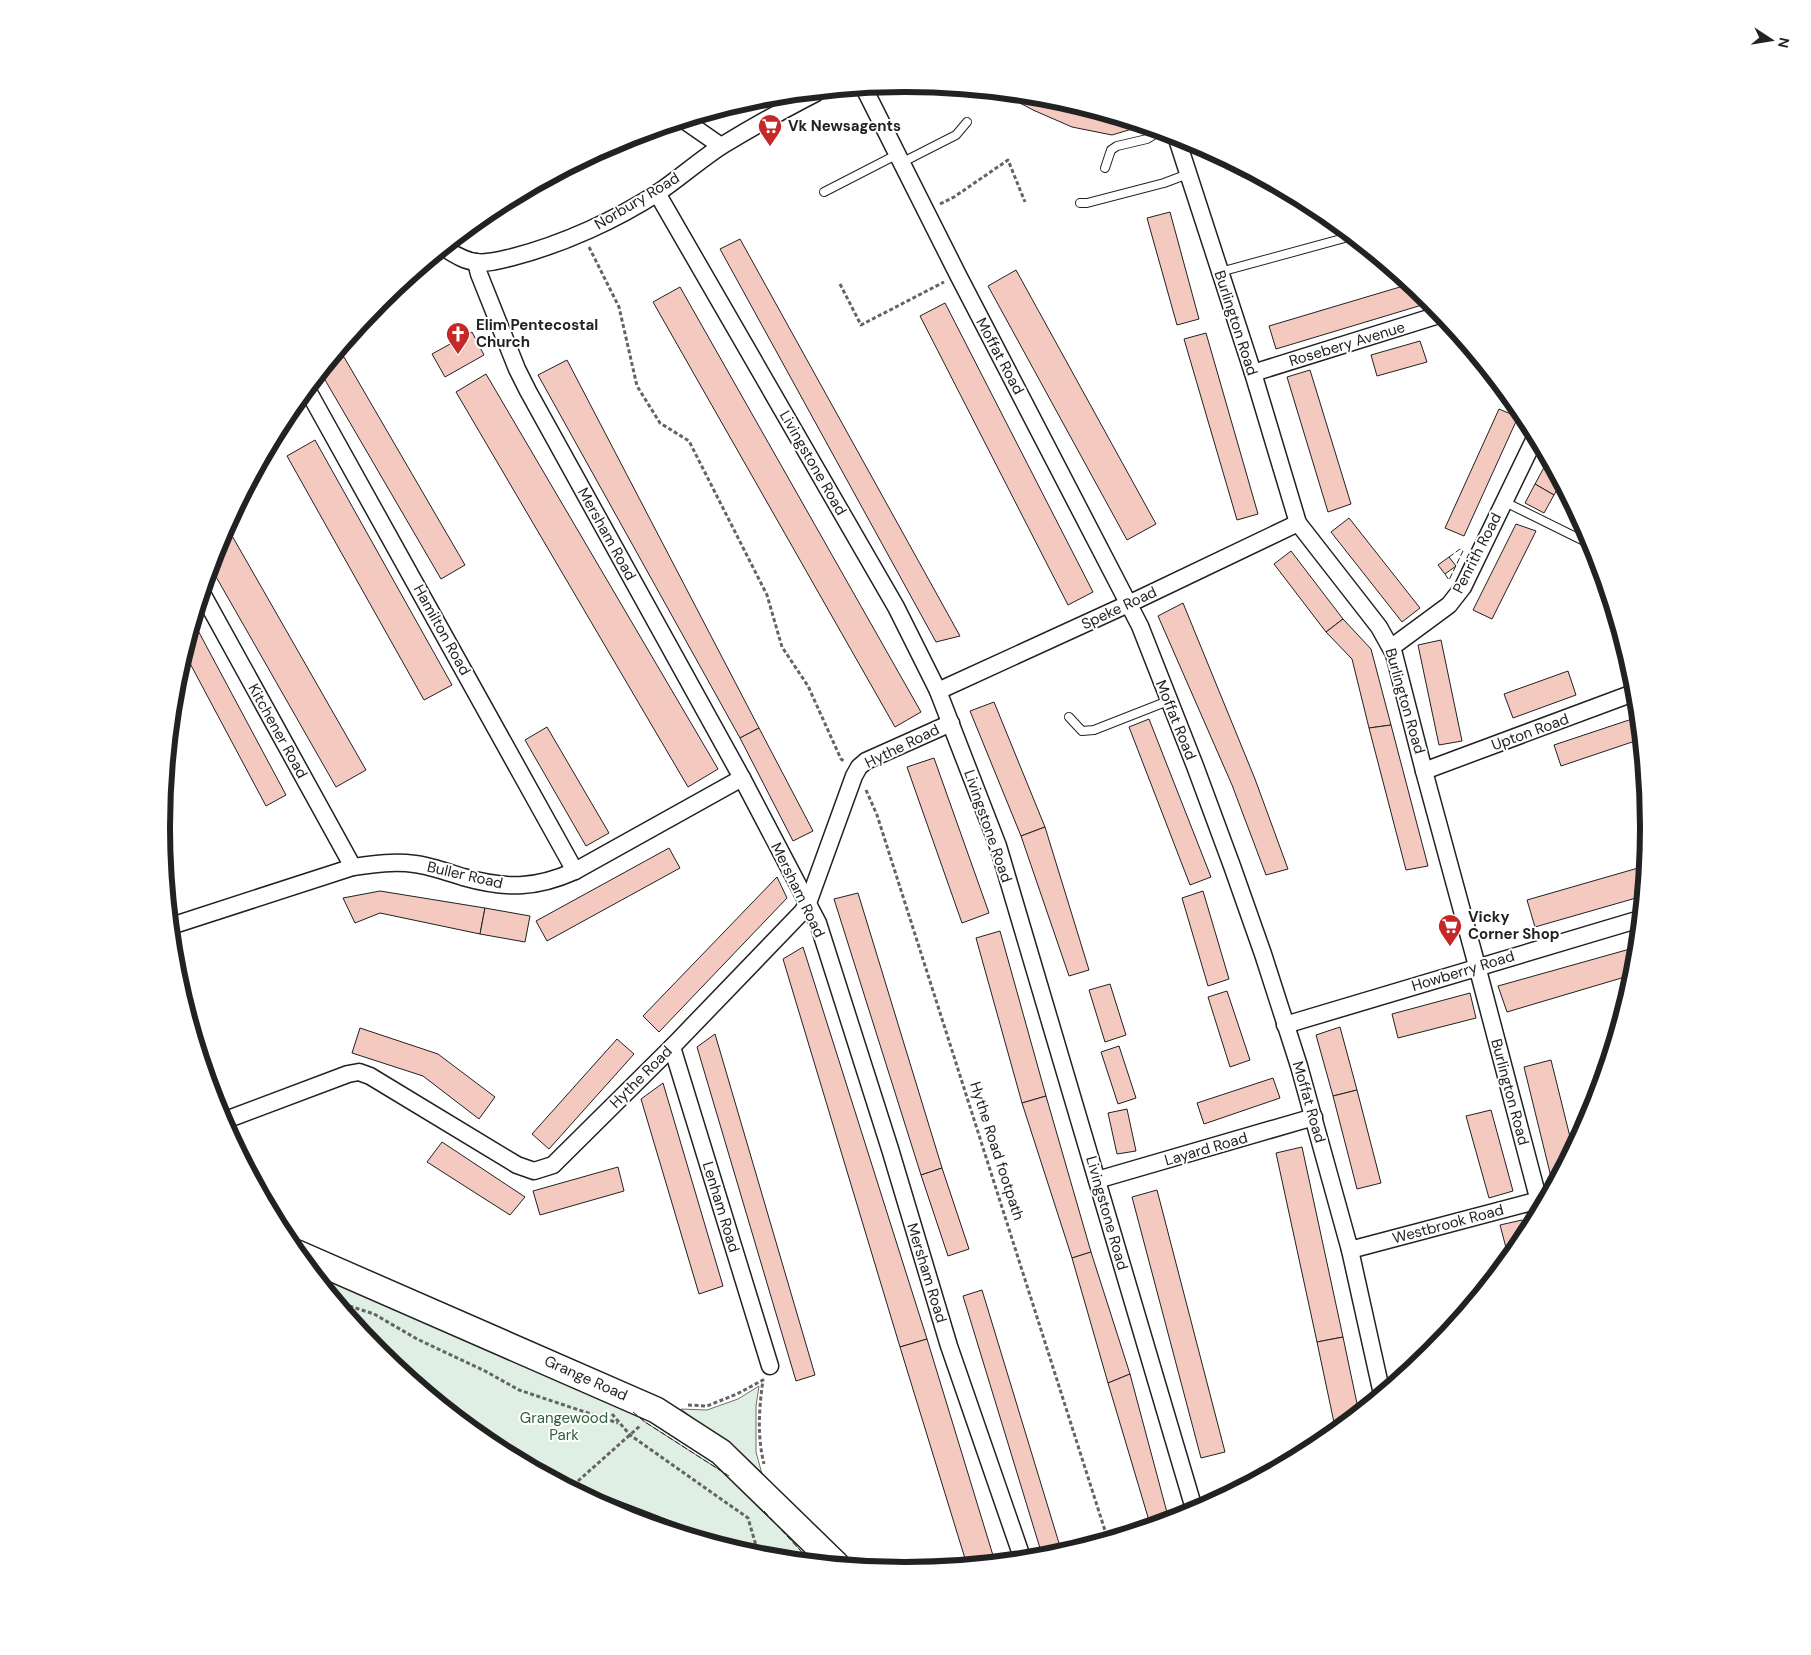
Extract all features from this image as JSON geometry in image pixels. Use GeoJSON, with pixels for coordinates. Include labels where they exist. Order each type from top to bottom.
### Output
{"type":"FeatureCollection","features":[{"type":"Feature","properties":{"kind":"main road","name":"Grange Road"},"geometry":{"type":"LineString","coordinates":[[310,1259],[656,1410],[721,1452],[830,1558]]}},
{"type":"Feature","properties":{"kind":"street","name":"Moffat Road"},"geometry":{"type":"LineString","coordinates":[[867,94],[958,275],[1138,621],[1195,766],[1263,954],[1314,1117],[1350,1250],[1381,1388]]}},
{"type":"Feature","properties":{"kind":"street","name":"Norbury Road"},"geometry":{"type":"LineString","coordinates":[[449,251],[476,262],[487,262],[517,256],[563,242],[657,193],[721,146],[800,101]]}},
{"type":"Feature","properties":{"kind":"street"},"geometry":{"type":"LineString","coordinates":[[691,125],[721,146]]}},
{"type":"Feature","properties":{"kind":"street","name":"Burlington Road"},"geometry":{"type":"LineString","coordinates":[[1179,145],[1253,373],[1298,523],[1379,627],[1392,647],[1541,1197]]}},
{"type":"Feature","properties":{"kind":"street","name":"Livingstone Road"},"geometry":{"type":"LineString","coordinates":[[657,193],[896,607],[938,691],[998,846],[1193,1504]]}},
{"type":"Feature","properties":{"kind":"street","name":"Mersham Road"},"geometry":{"type":"LineString","coordinates":[[476,262],[517,369],[528,391],[742,778],[818,923],[890,1149],[949,1346],[1020,1553]]}},
{"type":"Feature","properties":{"kind":"street","name":"Rosebery Avenue"},"geometry":{"type":"LineString","coordinates":[[1253,373],[1433,317]]}},
{"type":"Feature","properties":{"kind":"street","name":"Hamilton Road"},"geometry":{"type":"LineString","coordinates":[[311,395],[576,871]]}},
{"type":"Feature","properties":{"kind":"street","name":"Penrith Road"},"geometry":{"type":"LineString","coordinates":[[1392,647],[1443,611],[1463,587],[1532,444]]}},
{"type":"Feature","properties":{"kind":"street","name":"Speke Road"},"geometry":{"type":"LineString","coordinates":[[938,691],[1298,523]]}},
{"type":"Feature","properties":{"kind":"street","name":"Kitchener Road"},"geometry":{"type":"LineString","coordinates":[[206,603],[353,867]]}},
{"type":"Feature","properties":{"kind":"street","name":"Upton Road"},"geometry":{"type":"LineString","coordinates":[[1424,771],[1628,695]]}},
{"type":"Feature","properties":{"kind":"street","name":"Hythe Road"},"geometry":{"type":"LineString","coordinates":[[230,1118],[348,1074],[359,1072],[370,1076],[518,1165],[534,1170],[552,1165],[672,1047],[790,925],[808,903],[856,772],[866,761],[951,723]]}},
{"type":"Feature","properties":{"kind":"street","name":"Buller Road"},"geometry":{"type":"LineString","coordinates":[[177,924],[353,867],[396,862],[416,864],[465,877],[513,886],[533,885],[555,880],[576,871],[742,778]]}},
{"type":"Feature","properties":{"kind":"street","name":"Howberry Road"},"geometry":{"type":"LineString","coordinates":[[1285,1025],[1634,920]]}},
{"type":"Feature","properties":{"kind":"street","name":"Lenham Road"},"geometry":{"type":"LineString","coordinates":[[672,1047],[770,1366]]}},
{"type":"Feature","properties":{"kind":"street","name":"Layard Road"},"geometry":{"type":"LineString","coordinates":[[1098,1180],[1314,1117]]}},
{"type":"Feature","properties":{"kind":"street","name":"Westbrook Road"},"geometry":{"type":"LineString","coordinates":[[1350,1250],[1537,1203]]}},
{"type":"Feature","properties":{"kind":"lane"},"geometry":{"type":"LineString","coordinates":[[824,192],[956,135],[968,122]]}},
{"type":"Feature","properties":{"kind":"lane"},"geometry":{"type":"LineString","coordinates":[[1106,168],[1111,150],[1117,146],[1147,139],[1152,136]]}},
{"type":"Feature","properties":{"kind":"lane"},"geometry":{"type":"LineString","coordinates":[[1080,202],[1087,203],[1164,183],[1188,174]]}},
{"type":"Feature","properties":{"kind":"lane"},"geometry":{"type":"LineString","coordinates":[[1220,272],[1345,238]]}},
{"type":"Feature","properties":{"kind":"lane"},"geometry":{"type":"LineString","coordinates":[[1503,501],[1582,540]]}},
{"type":"Feature","properties":{"kind":"lane"},"geometry":{"type":"LineString","coordinates":[[1068,717],[1082,731],[1094,730],[1168,701]]}},
{"type":"Feature","properties":{"kind":"path"},"geometry":{"type":"LineString","coordinates":[[926,212],[954,197],[1008,160],[1025,202]]}},
{"type":"Feature","properties":{"kind":"path","name":"Hythe Road footpath"},"geometry":{"type":"LineString","coordinates":[[582,233],[619,307],[637,386],[660,423],[689,441],[767,595],[782,647],[808,686],[841,759],[862,779],[880,824],[1023,1268],[1106,1534]]}},
{"type":"Feature","properties":{"kind":"path"},"geometry":{"type":"LineString","coordinates":[[840,284],[861,325],[958,275]]}},
{"type":"Feature","properties":{"kind":"path"},"geometry":{"type":"LineString","coordinates":[[347,1305],[374,1314],[418,1339],[485,1371],[519,1390],[620,1424]]}},
{"type":"Feature","properties":{"kind":"path"},"geometry":{"type":"LineString","coordinates":[[577,1481],[656,1410],[676,1404],[707,1406],[737,1394],[763,1380],[759,1407],[760,1449],[764,1465]]}},
{"type":"Feature","properties":{"kind":"path"},"geometry":{"type":"LineString","coordinates":[[630,1435],[748,1518],[756,1547]]}},
{"type":"Feature","properties":{"kind":"green space","name":"Grangewood Park"},"geometry":{"type":"Polygon","coordinates":[[[321,1274],[622,1402],[645,1422],[740,1483],[805,1555],[715,1537],[669,1523],[624,1507],[580,1487],[538,1464],[497,1439],[458,1411],[421,1380],[353,1312],[321,1274]]]}},
{"type":"Feature","properties":{"kind":"green space"},"geometry":{"type":"Polygon","coordinates":[[[759,1386],[756,1406],[756,1452],[765,1485],[726,1444],[681,1409],[707,1410],[738,1399],[759,1386]]]}},
{"type":"Feature","properties":{"kind":"building"},"geometry":{"type":"Polygon","coordinates":[[[1017,102],[1096,118],[1132,129],[1112,135],[1072,127],[1017,102]]]}},
{"type":"Feature","properties":{"kind":"building"},"geometry":{"type":"Polygon","coordinates":[[[1170,212],[1199,319],[1177,325],[1147,218],[1170,212]]]}},
{"type":"Feature","properties":{"kind":"building"},"geometry":{"type":"Polygon","coordinates":[[[740,239],[960,636],[936,642],[720,249],[740,239]]]}},
{"type":"Feature","properties":{"kind":"building"},"geometry":{"type":"Polygon","coordinates":[[[1016,270],[1156,524],[1127,540],[988,286],[1016,270]]]}},
{"type":"Feature","properties":{"kind":"building"},"geometry":{"type":"Polygon","coordinates":[[[1402,286],[1422,305],[1276,349],[1269,326],[1402,286]]]}},
{"type":"Feature","properties":{"kind":"building"},"geometry":{"type":"Polygon","coordinates":[[[680,287],[921,712],[895,727],[653,302],[680,287]]]}},
{"type":"Feature","properties":{"kind":"building"},"geometry":{"type":"Polygon","coordinates":[[[945,303],[1093,592],[1068,605],[920,316],[945,303]]]}},
{"type":"Feature","properties":{"kind":"building","name":"Elim Pentecostal Church"},"geometry":{"type":"Polygon","coordinates":[[[472,332],[484,355],[445,377],[432,354],[472,332]]]}},
{"type":"Feature","properties":{"kind":"building"},"geometry":{"type":"Polygon","coordinates":[[[1206,333],[1258,514],[1237,520],[1184,339],[1206,333]]]}},
{"type":"Feature","properties":{"kind":"building"},"geometry":{"type":"Polygon","coordinates":[[[1420,341],[1427,362],[1377,376],[1371,355],[1420,341]]]}},
{"type":"Feature","properties":{"kind":"building"},"geometry":{"type":"Polygon","coordinates":[[[344,357],[465,565],[441,579],[324,378],[339,360],[344,357]]]}},
{"type":"Feature","properties":{"kind":"building"},"geometry":{"type":"Polygon","coordinates":[[[567,360],[759,728],[740,738],[538,375],[567,360]]]}},
{"type":"Feature","properties":{"kind":"building"},"geometry":{"type":"Polygon","coordinates":[[[1310,370],[1351,504],[1328,512],[1287,377],[1310,370]]]}},
{"type":"Feature","properties":{"kind":"building"},"geometry":{"type":"Polygon","coordinates":[[[486,374],[718,769],[688,787],[456,392],[486,374]]]}},
{"type":"Feature","properties":{"kind":"building"},"geometry":{"type":"Polygon","coordinates":[[[1499,409],[1515,416],[1517,419],[1464,536],[1445,528],[1499,409]]]}},
{"type":"Feature","properties":{"kind":"building"},"geometry":{"type":"Polygon","coordinates":[[[315,440],[452,685],[424,700],[287,456],[315,440]]]}},
{"type":"Feature","properties":{"kind":"building"},"geometry":{"type":"Polygon","coordinates":[[[1545,466],[1558,489],[1554,495],[1535,484],[1545,466]]]}},
{"type":"Feature","properties":{"kind":"building"},"geometry":{"type":"Polygon","coordinates":[[[1535,484],[1554,495],[1544,513],[1525,503],[1535,484]]]}},
{"type":"Feature","properties":{"kind":"building"},"geometry":{"type":"Polygon","coordinates":[[[1349,518],[1420,608],[1402,622],[1331,532],[1349,518]]]}},
{"type":"Feature","properties":{"kind":"building"},"geometry":{"type":"Polygon","coordinates":[[[1516,524],[1536,531],[1492,619],[1473,610],[1516,524]]]}},
{"type":"Feature","properties":{"kind":"building"},"geometry":{"type":"Polygon","coordinates":[[[231,534],[366,770],[336,787],[215,576],[231,534]]]}},
{"type":"Feature","properties":{"kind":"building"},"geometry":{"type":"Polygon","coordinates":[[[1291,551],[1343,619],[1326,632],[1274,564],[1291,551]]]}},
{"type":"Feature","properties":{"kind":"building"},"geometry":{"type":"Polygon","coordinates":[[[1449,557],[1456,566],[1445,574],[1438,565],[1449,557]]]}},
{"type":"Feature","properties":{"kind":"building"},"geometry":{"type":"Polygon","coordinates":[[[1183,603],[1255,779],[1288,869],[1266,875],[1232,785],[1158,616],[1183,603]]]}},
{"type":"Feature","properties":{"kind":"building"},"geometry":{"type":"Polygon","coordinates":[[[1343,619],[1371,649],[1391,725],[1369,728],[1352,659],[1326,632],[1343,619]]]}},
{"type":"Feature","properties":{"kind":"building"},"geometry":{"type":"Polygon","coordinates":[[[198,630],[286,795],[266,806],[190,663],[198,630]]]}},
{"type":"Feature","properties":{"kind":"building"},"geometry":{"type":"Polygon","coordinates":[[[1441,640],[1462,741],[1439,745],[1418,645],[1441,640]]]}},
{"type":"Feature","properties":{"kind":"building"},"geometry":{"type":"Polygon","coordinates":[[[1568,671],[1576,695],[1513,718],[1504,694],[1568,671]]]}},
{"type":"Feature","properties":{"kind":"building"},"geometry":{"type":"Polygon","coordinates":[[[994,702],[1045,827],[1021,836],[970,711],[994,702]]]}},
{"type":"Feature","properties":{"kind":"building"},"geometry":{"type":"Polygon","coordinates":[[[1149,719],[1211,877],[1190,885],[1129,727],[1149,719]]]}},
{"type":"Feature","properties":{"kind":"building"},"geometry":{"type":"Polygon","coordinates":[[[1632,719],[1635,741],[1561,766],[1554,745],[1632,719]]]}},
{"type":"Feature","properties":{"kind":"building"},"geometry":{"type":"Polygon","coordinates":[[[1391,725],[1428,866],[1406,870],[1369,728],[1391,725]]]}},
{"type":"Feature","properties":{"kind":"building"},"geometry":{"type":"Polygon","coordinates":[[[547,727],[609,833],[586,846],[525,740],[547,727]]]}},
{"type":"Feature","properties":{"kind":"building"},"geometry":{"type":"Polygon","coordinates":[[[759,728],[813,831],[793,841],[740,738],[759,728]]]}},
{"type":"Feature","properties":{"kind":"building"},"geometry":{"type":"Polygon","coordinates":[[[934,758],[989,913],[962,923],[907,767],[934,758]]]}},
{"type":"Feature","properties":{"kind":"building"},"geometry":{"type":"Polygon","coordinates":[[[1045,827],[1089,970],[1069,976],[1021,836],[1045,827]]]}},
{"type":"Feature","properties":{"kind":"building"},"geometry":{"type":"Polygon","coordinates":[[[669,848],[680,868],[547,941],[536,921],[669,848]]]}},
{"type":"Feature","properties":{"kind":"building"},"geometry":{"type":"Polygon","coordinates":[[[1639,868],[1637,898],[1535,927],[1527,900],[1639,868]]]}},
{"type":"Feature","properties":{"kind":"building"},"geometry":{"type":"Polygon","coordinates":[[[777,877],[787,898],[659,1032],[643,1016],[777,877]]]}},
{"type":"Feature","properties":{"kind":"building"},"geometry":{"type":"Polygon","coordinates":[[[380,891],[485,908],[480,934],[380,913],[355,923],[343,898],[380,891]]]}},
{"type":"Feature","properties":{"kind":"building"},"geometry":{"type":"Polygon","coordinates":[[[1203,891],[1229,979],[1208,986],[1182,898],[1203,891]]]}},
{"type":"Feature","properties":{"kind":"building"},"geometry":{"type":"Polygon","coordinates":[[[858,893],[942,1168],[921,1175],[834,899],[858,893]]]}},
{"type":"Feature","properties":{"kind":"building"},"geometry":{"type":"Polygon","coordinates":[[[485,908],[530,916],[525,942],[480,934],[485,908]]]}},
{"type":"Feature","properties":{"kind":"building"},"geometry":{"type":"Polygon","coordinates":[[[1000,931],[1046,1096],[1022,1103],[976,938],[1000,931]]]}},
{"type":"Feature","properties":{"kind":"building"},"geometry":{"type":"Polygon","coordinates":[[[803,947],[927,1339],[900,1347],[783,959],[803,947]]]}},
{"type":"Feature","properties":{"kind":"building"},"geometry":{"type":"Polygon","coordinates":[[[1630,949],[1625,977],[1507,1012],[1498,986],[1630,949]]]}},
{"type":"Feature","properties":{"kind":"building"},"geometry":{"type":"Polygon","coordinates":[[[1110,984],[1126,1035],[1105,1042],[1089,990],[1110,984]]]}},
{"type":"Feature","properties":{"kind":"building"},"geometry":{"type":"Polygon","coordinates":[[[1227,991],[1250,1060],[1230,1067],[1208,997],[1227,991]]]}},
{"type":"Feature","properties":{"kind":"building"},"geometry":{"type":"Polygon","coordinates":[[[1470,993],[1476,1018],[1398,1038],[1392,1014],[1470,993]]]}},
{"type":"Feature","properties":{"kind":"building"},"geometry":{"type":"Polygon","coordinates":[[[1340,1027],[1357,1090],[1333,1096],[1316,1035],[1340,1027]]]}},
{"type":"Feature","properties":{"kind":"building"},"geometry":{"type":"Polygon","coordinates":[[[360,1028],[438,1054],[495,1097],[479,1119],[423,1076],[352,1053],[360,1028]]]}},
{"type":"Feature","properties":{"kind":"building"},"geometry":{"type":"Polygon","coordinates":[[[715,1034],[815,1375],[796,1381],[697,1047],[715,1034]]]}},
{"type":"Feature","properties":{"kind":"building"},"geometry":{"type":"Polygon","coordinates":[[[617,1039],[634,1054],[549,1149],[532,1134],[617,1039]]]}},
{"type":"Feature","properties":{"kind":"building"},"geometry":{"type":"Polygon","coordinates":[[[1119,1046],[1136,1098],[1118,1104],[1101,1052],[1119,1046]]]}},
{"type":"Feature","properties":{"kind":"building"},"geometry":{"type":"Polygon","coordinates":[[[1551,1060],[1571,1140],[1552,1177],[1551,1177],[1524,1067],[1551,1060]]]}},
{"type":"Feature","properties":{"kind":"building"},"geometry":{"type":"Polygon","coordinates":[[[1273,1078],[1280,1098],[1204,1124],[1197,1103],[1273,1078]]]}},
{"type":"Feature","properties":{"kind":"building"},"geometry":{"type":"Polygon","coordinates":[[[663,1083],[723,1286],[699,1294],[641,1099],[663,1083]]]}},
{"type":"Feature","properties":{"kind":"building"},"geometry":{"type":"Polygon","coordinates":[[[1357,1090],[1381,1183],[1357,1189],[1333,1096],[1357,1090]]]}},
{"type":"Feature","properties":{"kind":"building"},"geometry":{"type":"Polygon","coordinates":[[[1046,1096],[1091,1252],[1072,1258],[1022,1103],[1046,1096]]]}},
{"type":"Feature","properties":{"kind":"building"},"geometry":{"type":"Polygon","coordinates":[[[1127,1109],[1136,1151],[1117,1154],[1108,1113],[1127,1109]]]}},
{"type":"Feature","properties":{"kind":"building"},"geometry":{"type":"Polygon","coordinates":[[[1491,1110],[1513,1191],[1489,1198],[1466,1116],[1491,1110]]]}},
{"type":"Feature","properties":{"kind":"building"},"geometry":{"type":"Polygon","coordinates":[[[442,1142],[525,1197],[510,1215],[427,1162],[442,1142]]]}},
{"type":"Feature","properties":{"kind":"building"},"geometry":{"type":"Polygon","coordinates":[[[1302,1147],[1343,1337],[1317,1342],[1276,1153],[1302,1147]]]}},
{"type":"Feature","properties":{"kind":"building"},"geometry":{"type":"Polygon","coordinates":[[[618,1167],[624,1191],[540,1215],[533,1191],[618,1167]]]}},
{"type":"Feature","properties":{"kind":"building"},"geometry":{"type":"Polygon","coordinates":[[[942,1168],[969,1249],[948,1256],[921,1175],[942,1168]]]}},
{"type":"Feature","properties":{"kind":"building"},"geometry":{"type":"Polygon","coordinates":[[[1157,1190],[1225,1452],[1201,1458],[1132,1197],[1157,1190]]]}},
{"type":"Feature","properties":{"kind":"building"},"geometry":{"type":"Polygon","coordinates":[[[1522,1220],[1523,1226],[1507,1250],[1500,1225],[1522,1220]]]}},
{"type":"Feature","properties":{"kind":"building"},"geometry":{"type":"Polygon","coordinates":[[[1091,1252],[1130,1374],[1108,1383],[1072,1258],[1091,1252]]]}},
{"type":"Feature","properties":{"kind":"building"},"geometry":{"type":"Polygon","coordinates":[[[982,1290],[1060,1545],[1040,1549],[963,1296],[982,1290]]]}},
{"type":"Feature","properties":{"kind":"building"},"geometry":{"type":"Polygon","coordinates":[[[1343,1337],[1358,1407],[1334,1424],[1317,1342],[1343,1337]]]}},
{"type":"Feature","properties":{"kind":"building"},"geometry":{"type":"Polygon","coordinates":[[[927,1339],[993,1557],[965,1560],[900,1347],[927,1339]]]}},
{"type":"Feature","properties":{"kind":"building"},"geometry":{"type":"Polygon","coordinates":[[[1130,1374],[1167,1514],[1149,1521],[1108,1383],[1130,1374]]]}},
{"type":"Feature","properties":{"kind":"fence"},"geometry":{"type":"LineString","coordinates":[[1445,574],[1449,580],[1463,551],[1460,549],[1449,557]]}},
{"type":"Feature","properties":{"kind":"fence"},"geometry":{"type":"LineString","coordinates":[[633,1412],[645,1422],[729,1476]]}},
{"type":"Feature","properties":{"kind":"fence"},"geometry":{"type":"LineString","coordinates":[[764,1511],[805,1555]]}},
{"type":"Feature","properties":{"kind":"place","name":"Vk Newsagents"},"geometry":{"type":"Point","coordinates":[770,147]}},
{"type":"Feature","properties":{"kind":"place","name":"Elim Pentecostal Church"},"geometry":{"type":"Point","coordinates":[458,355]}},
{"type":"Feature","properties":{"kind":"place","name":"Vicky Corner Shop"},"geometry":{"type":"Point","coordinates":[1450,947]}}]}
